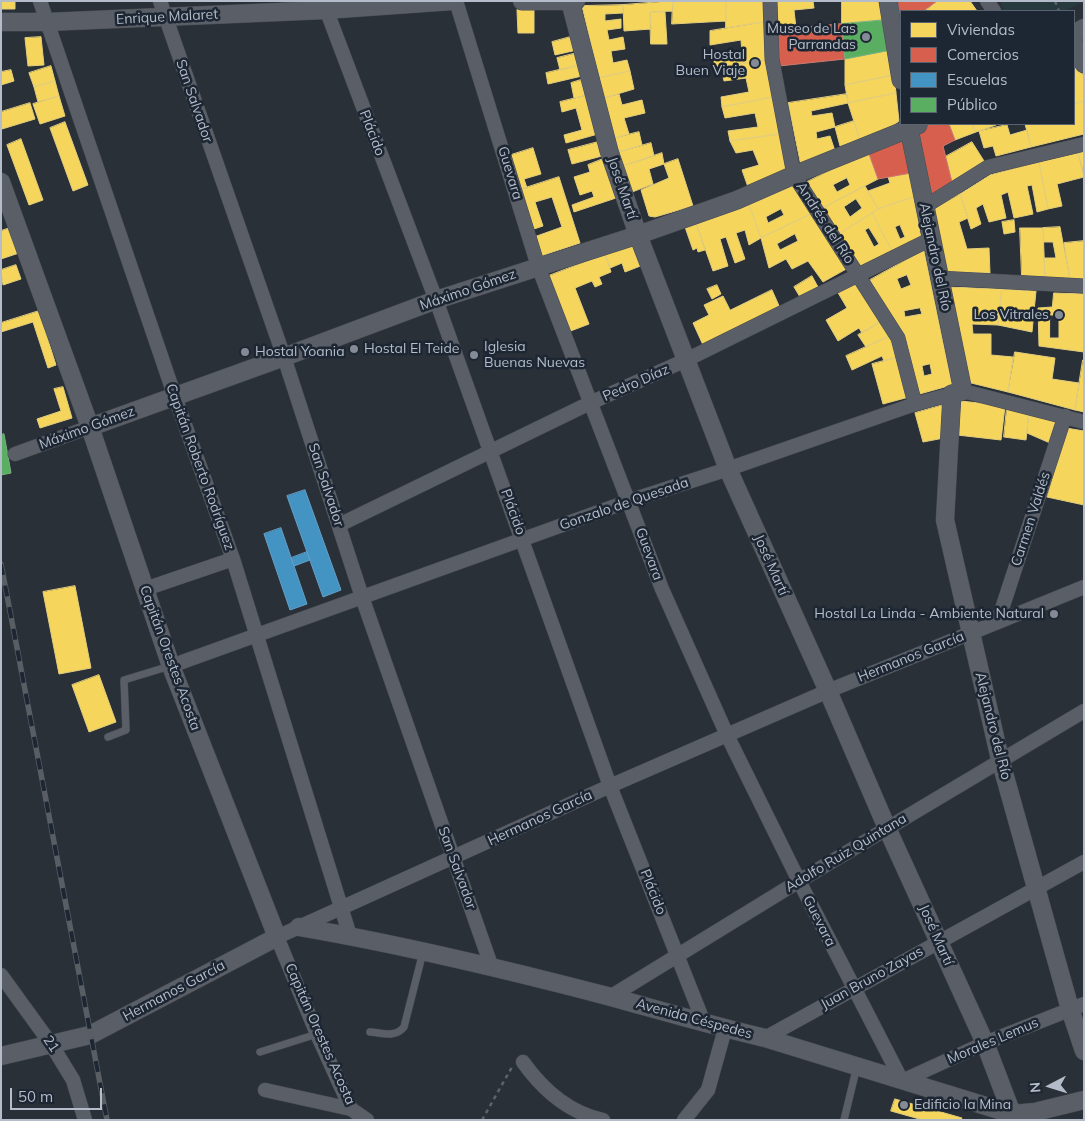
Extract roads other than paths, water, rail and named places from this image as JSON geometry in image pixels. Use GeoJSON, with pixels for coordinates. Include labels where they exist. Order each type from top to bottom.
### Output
{"type":"FeatureCollection","features":[{"type":"Feature","properties":{"kind":"street","name":"Capitán Roberto Rodríguez"},"geometry":{"type":"LineString","coordinates":[[40,1],[175,397],[233,559],[350,936]]}},
{"type":"Feature","properties":{"kind":"street","name":"Enrique Malaret"},"geometry":{"type":"LineString","coordinates":[[1,22],[47,22],[162,9],[452,1]]}},
{"type":"Feature","properties":{"kind":"street","name":"Guevara"},"geometry":{"type":"LineString","coordinates":[[456,1],[538,266],[662,589],[727,735],[799,881],[902,1081]]}},
{"type":"Feature","properties":{"kind":"street"},"geometry":{"type":"LineString","coordinates":[[522,1],[576,1]]}},
{"type":"Feature","properties":{"kind":"street","name":"José Martí"},"geometry":{"type":"LineString","coordinates":[[570,1],[609,151],[638,235],[728,469],[828,691],[887,828],[985,1043],[1012,1114]]}},
{"type":"Feature","properties":{"kind":"street","name":"Andrés del Río"},"geometry":{"type":"LineString","coordinates":[[770,1],[772,60],[794,175],[898,338],[915,404]]}},
{"type":"Feature","properties":{"kind":"street"},"geometry":{"type":"LineString","coordinates":[[888,1],[900,74]]}},
{"type":"Feature","properties":{"kind":"street","name":"Plácido"},"geometry":{"type":"LineString","coordinates":[[324,5],[436,300],[610,786],[704,1023]]}},
{"type":"Feature","properties":{"kind":"street","name":"San Salvador"},"geometry":{"type":"LineString","coordinates":[[162,9],[284,357],[362,597],[492,968]]}},
{"type":"Feature","properties":{"kind":"street"},"geometry":{"type":"LineString","coordinates":[[1075,46],[1084,64]]}},
{"type":"Feature","properties":{"kind":"street","name":"Máximo Gómez"},"geometry":{"type":"LineString","coordinates":[[15,454],[436,300],[638,235],[736,200],[912,125]]}},
{"type":"Feature","properties":{"kind":"street","name":"Alejandro del Río"},"geometry":{"type":"LineString","coordinates":[[912,125],[924,207],[939,278],[957,392],[944,520],[1000,759],[1037,887],[1077,1007],[1084,1051]]}},
{"type":"Feature","properties":{"kind":"street"},"geometry":{"type":"LineString","coordinates":[[924,207],[988,167],[1084,144]]}},
{"type":"Feature","properties":{"kind":"street","name":"Capitán Orestes Acosta"},"geometry":{"type":"LineString","coordinates":[[1,182],[90,428],[171,666],[317,1034],[351,1108],[367,1120]]}},
{"type":"Feature","properties":{"kind":"street","name":"Pedro Díaz"},"geometry":{"type":"LineString","coordinates":[[339,524],[590,403],[686,360],[858,275],[871,271],[931,239]]}},
{"type":"Feature","properties":{"kind":"street"},"geometry":{"type":"LineString","coordinates":[[939,278],[1084,286]]}},
{"type":"Feature","properties":{"kind":"street","name":"Gonzalo de Quesada"},"geometry":{"type":"LineString","coordinates":[[171,666],[629,501],[915,404],[957,392],[1084,422]]}},
{"type":"Feature","properties":{"kind":"street","name":"Carmen Valdés"},"geometry":{"type":"LineString","coordinates":[[998,621],[1065,416]]}},
{"type":"Feature","properties":{"kind":"street"},"geometry":{"type":"LineString","coordinates":[[145,589],[233,559]]}},
{"type":"Feature","properties":{"kind":"street","name":"Hermanos García"},"geometry":{"type":"LineString","coordinates":[[1,1056],[90,1035],[277,937],[341,907],[610,786],[828,691],[1084,587]]}},
{"type":"Feature","properties":{"kind":"street","name":"Adolfo Ruiz Quintana"},"geometry":{"type":"LineString","coordinates":[[610,997],[1000,759],[1084,711]]}},
{"type":"Feature","properties":{"kind":"street","name":"Juan Bruno Zayas"},"geometry":{"type":"LineString","coordinates":[[765,1038],[1084,862]]}},
{"type":"Feature","properties":{"kind":"street","name":"Avenida Céspedes"},"geometry":{"type":"LineString","coordinates":[[299,927],[423,952],[610,997],[725,1029],[765,1038],[1012,1114],[1035,1112],[1084,1100]]}},
{"type":"Feature","properties":{"kind":"street","name":"21"},"geometry":{"type":"LineString","coordinates":[[1,975],[51,1044],[73,1080],[85,1120]]}},
{"type":"Feature","properties":{"kind":"street","name":"Morales Lemus"},"geometry":{"type":"LineString","coordinates":[[902,1081],[985,1043],[1077,1007]]}},
{"type":"Feature","properties":{"kind":"street"},"geometry":{"type":"LineString","coordinates":[[684,1120],[708,1090],[725,1029]]}},
{"type":"Feature","properties":{"kind":"street"},"geometry":{"type":"LineString","coordinates":[[523,1062],[536,1080],[554,1096],[586,1116],[603,1120]]}},
{"type":"Feature","properties":{"kind":"street"},"geometry":{"type":"LineString","coordinates":[[265,1090],[351,1108]]}},
{"type":"Feature","properties":{"kind":"lane"},"geometry":{"type":"LineString","coordinates":[[108,737],[126,730],[124,680],[171,666]]}},
{"type":"Feature","properties":{"kind":"lane"},"geometry":{"type":"LineString","coordinates":[[370,1032],[392,1035],[400,1032],[404,1027],[423,952]]}},
{"type":"Feature","properties":{"kind":"lane"},"geometry":{"type":"LineString","coordinates":[[260,1052],[317,1034]]}},
{"type":"Feature","properties":{"kind":"lane"},"geometry":{"type":"LineString","coordinates":[[844,1120],[857,1066]]}},
{"type":"Feature","properties":{"kind":"railway"},"geometry":{"type":"LineString","coordinates":[[1,564],[107,1120]]}},
{"type":"Feature","properties":{"kind":"place","name":"Museo de Las Parrandas"},"geometry":{"type":"Point","coordinates":[866,37]}},
{"type":"Feature","properties":{"kind":"place","name":"Hostal Buen Viaje"},"geometry":{"type":"Point","coordinates":[755,63]}},
{"type":"Feature","properties":{"kind":"place","name":"Los Vitrales"},"geometry":{"type":"Point","coordinates":[1059,315]}},
{"type":"Feature","properties":{"kind":"place","name":"Hostal El Teide"},"geometry":{"type":"Point","coordinates":[354,349]}},
{"type":"Feature","properties":{"kind":"place","name":"Hostal Yoania"},"geometry":{"type":"Point","coordinates":[245,352]}},
{"type":"Feature","properties":{"kind":"place","name":"Iglesia Buenas Nuevas"},"geometry":{"type":"Point","coordinates":[474,355]}},
{"type":"Feature","properties":{"kind":"place","name":"Hostal La Linda - Ambiente Natural"},"geometry":{"type":"Point","coordinates":[1054,614]}},
{"type":"Feature","properties":{"kind":"place","name":"Edificio la Mina"},"geometry":{"type":"Point","coordinates":[904,1105]}}]}
